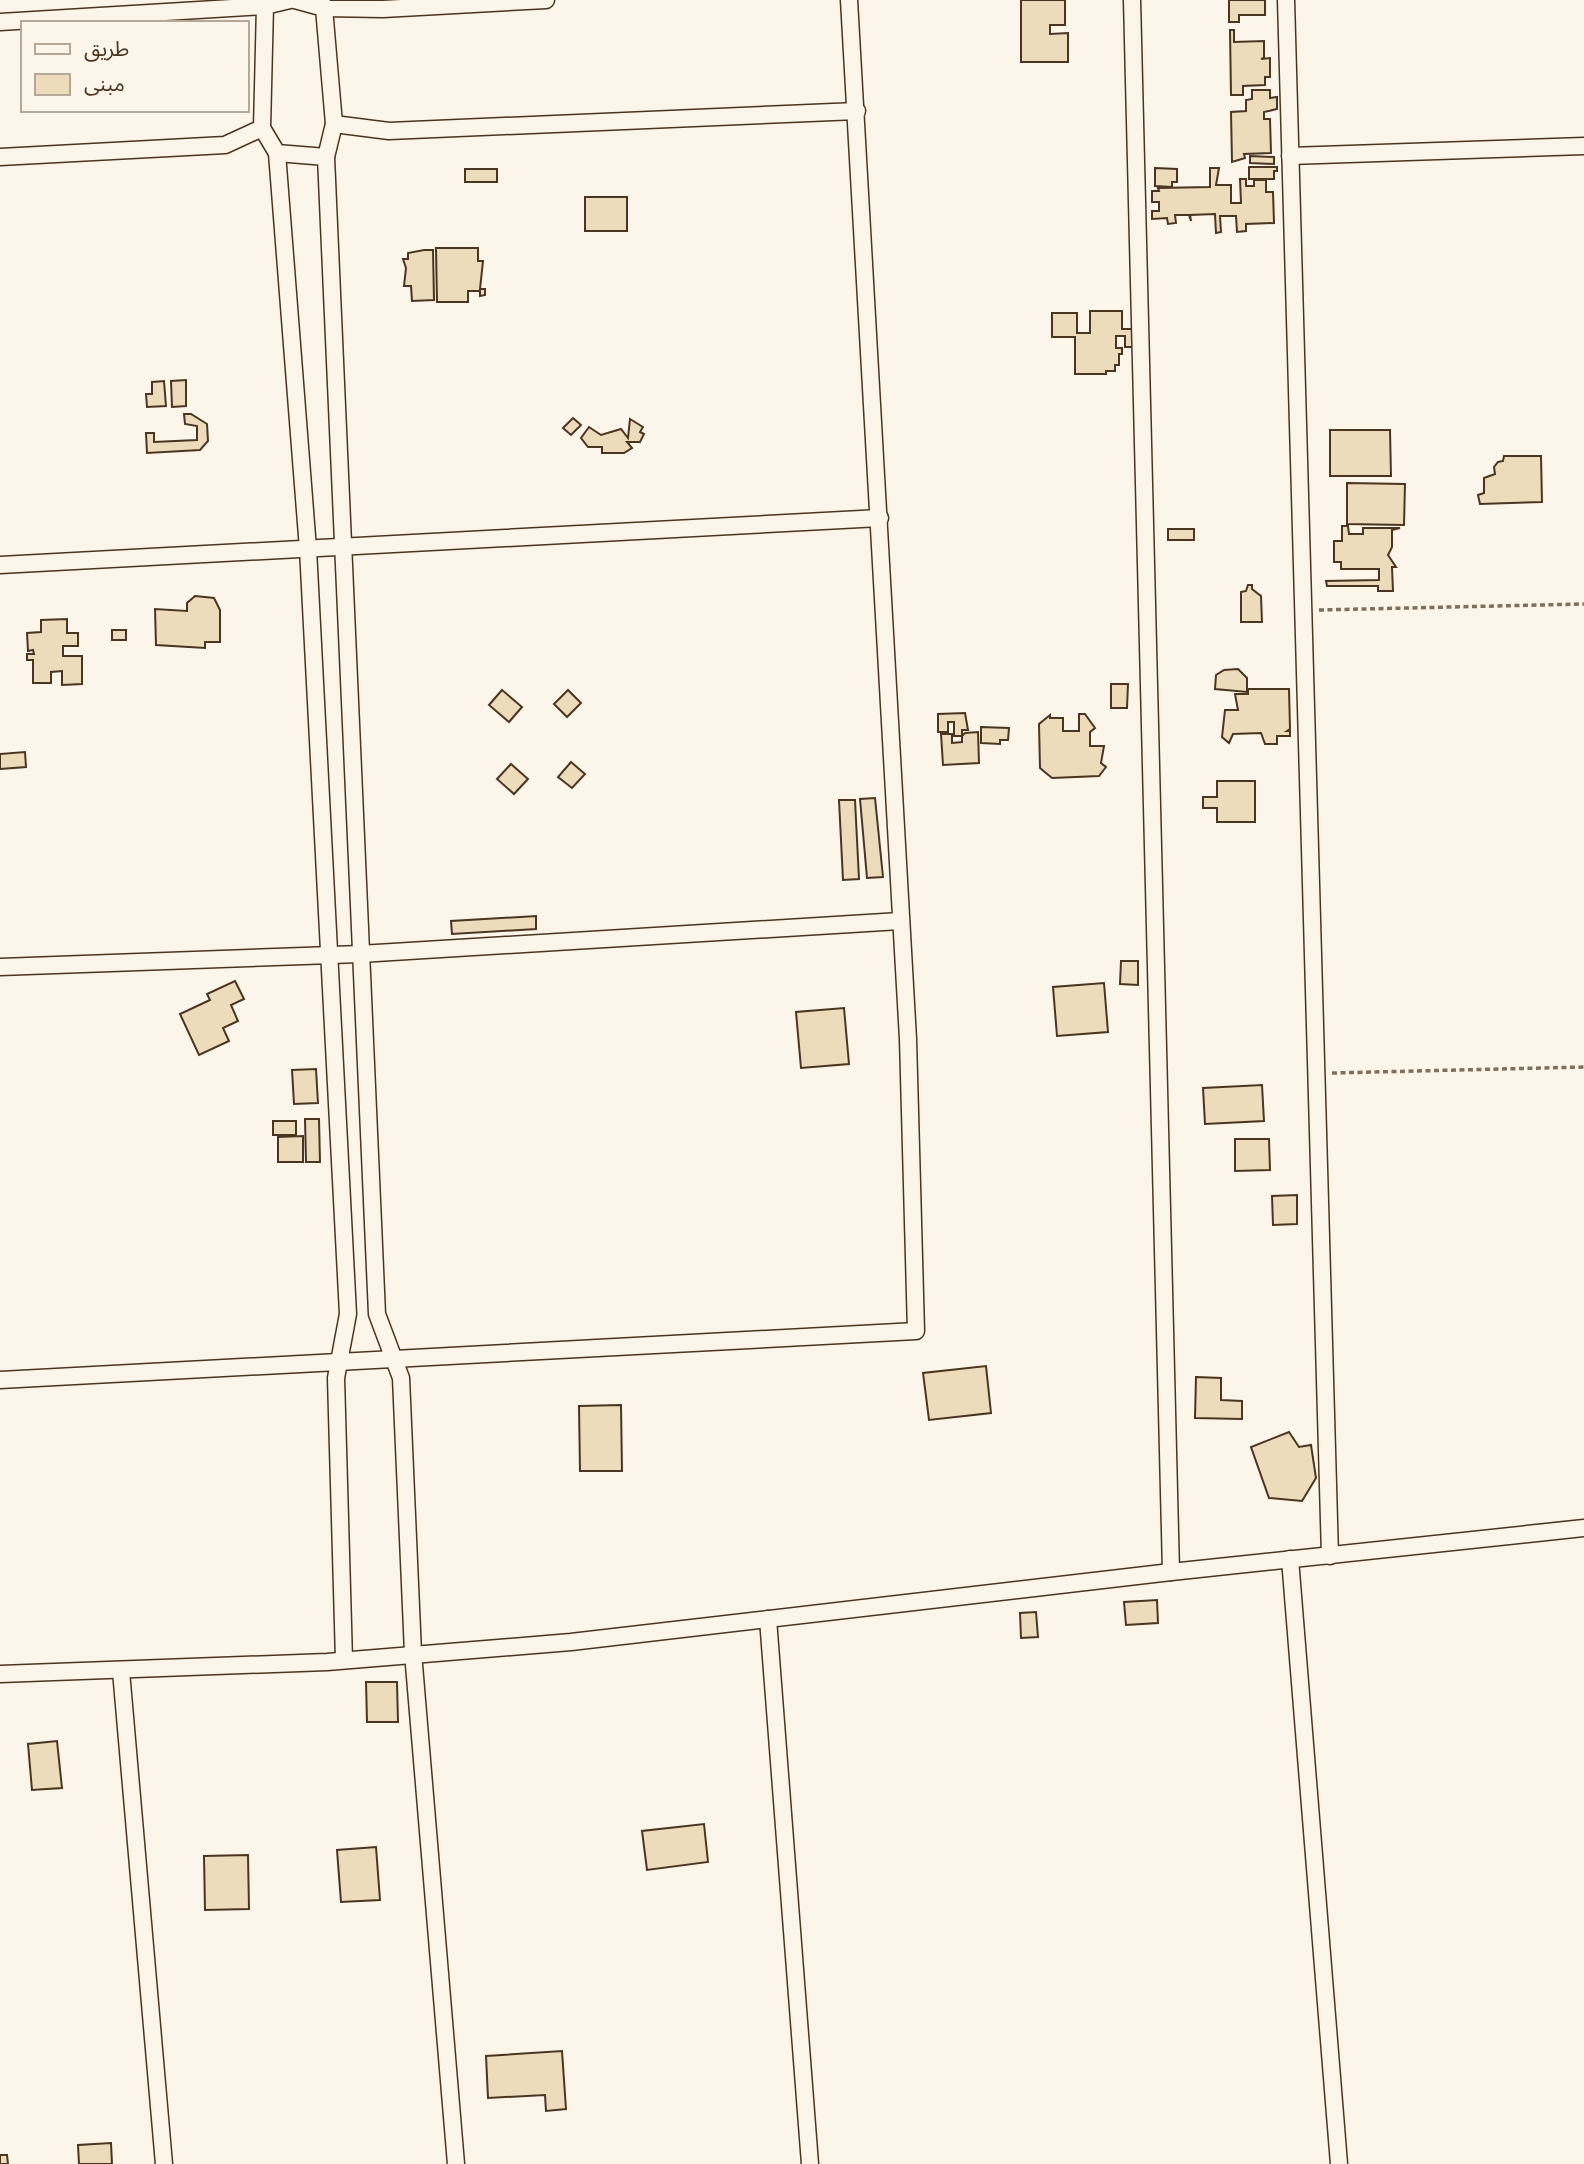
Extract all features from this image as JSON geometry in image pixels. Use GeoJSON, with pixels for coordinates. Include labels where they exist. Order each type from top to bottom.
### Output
{"type":"FeatureCollection","features":[{"type":"Feature","properties":{"kind":"street"},"geometry":{"type":"LineString","coordinates":[[0,22],[293,0],[383,9],[546,0]]}},
{"type":"Feature","properties":{"kind":"street"},"geometry":{"type":"LineString","coordinates":[[0,1380],[916,1331],[908,1039],[849,0]]}},
{"type":"Feature","properties":{"kind":"street"},"geometry":{"type":"LineString","coordinates":[[1132,0],[1171,1572]]}},
{"type":"Feature","properties":{"kind":"street"},"geometry":{"type":"LineString","coordinates":[[1286,0],[1330,1556]]}},
{"type":"Feature","properties":{"kind":"street"},"geometry":{"type":"LineString","coordinates":[[265,3],[262,128],[276,153],[308,549],[348,1314],[337,1362],[344,1660]]}},
{"type":"Feature","properties":{"kind":"street"},"geometry":{"type":"LineString","coordinates":[[323,4],[334,124],[326,157],[377,1314],[401,1378],[413,1653],[456,2164]]}},
{"type":"Feature","properties":{"kind":"street"},"geometry":{"type":"LineString","coordinates":[[334,124],[389,131],[857,111]]}},
{"type":"Feature","properties":{"kind":"street"},"geometry":{"type":"LineString","coordinates":[[0,157],[225,145],[262,128]]}},
{"type":"Feature","properties":{"kind":"street"},"geometry":{"type":"LineString","coordinates":[[1290,156],[1584,146]]}},
{"type":"Feature","properties":{"kind":"street"},"geometry":{"type":"LineString","coordinates":[[276,153],[326,157]]}},
{"type":"Feature","properties":{"kind":"street"},"geometry":{"type":"LineString","coordinates":[[0,565],[880,518]]}},
{"type":"Feature","properties":{"kind":"street"},"geometry":{"type":"LineString","coordinates":[[0,967],[360,954],[901,921]]}},
{"type":"Feature","properties":{"kind":"street"},"geometry":{"type":"LineString","coordinates":[[0,1674],[344,1660],[570,1642],[1171,1572],[1584,1528]]}},
{"type":"Feature","properties":{"kind":"street"},"geometry":{"type":"LineString","coordinates":[[1290,1559],[1339,2164]]}},
{"type":"Feature","properties":{"kind":"street"},"geometry":{"type":"LineString","coordinates":[[768,1619],[810,2164]]}},
{"type":"Feature","properties":{"kind":"street"},"geometry":{"type":"LineString","coordinates":[[121,1671],[164,2164]]}},
{"type":"Feature","properties":{"kind":"path"},"geometry":{"type":"LineString","coordinates":[[1303,610],[1584,604]]}},
{"type":"Feature","properties":{"kind":"path"},"geometry":{"type":"LineString","coordinates":[[1315,1073],[1584,1067]]}},
{"type":"Feature","properties":{"kind":"building"},"geometry":{"type":"Polygon","coordinates":[[[1021,0],[1065,0],[1065,25],[1050,25],[1050,34],[1068,33],[1068,62],[1021,62],[1021,0]]]}},
{"type":"Feature","properties":{"kind":"building"},"geometry":{"type":"Polygon","coordinates":[[[1229,0],[1265,0],[1265,15],[1239,15],[1239,22],[1229,22],[1229,0]]]}},
{"type":"Feature","properties":{"kind":"building"},"geometry":{"type":"Polygon","coordinates":[[[1230,30],[1234,30],[1234,42],[1264,41],[1264,58],[1261,59],[1270,58],[1270,77],[1265,77],[1265,85],[1243,86],[1243,95],[1231,95],[1230,30]]]}},
{"type":"Feature","properties":{"kind":"building"},"geometry":{"type":"Polygon","coordinates":[[[1252,90],[1270,90],[1270,98],[1277,97],[1277,109],[1264,112],[1264,119],[1270,119],[1271,153],[1244,154],[1245,158],[1232,162],[1231,112],[1246,111],[1246,100],[1252,99],[1252,90]]]}},
{"type":"Feature","properties":{"kind":"building"},"geometry":{"type":"Polygon","coordinates":[[[1250,156],[1274,157],[1274,164],[1250,163],[1250,156]]]}},
{"type":"Feature","properties":{"kind":"building"},"geometry":{"type":"Polygon","coordinates":[[[1249,167],[1277,167],[1277,171],[1274,171],[1274,179],[1249,179],[1249,167]]]}},
{"type":"Feature","properties":{"kind":"building"},"geometry":{"type":"Polygon","coordinates":[[[1155,168],[1177,169],[1177,182],[1172,182],[1172,187],[1155,186],[1155,168]]]}},
{"type":"Feature","properties":{"kind":"building"},"geometry":{"type":"Polygon","coordinates":[[[1210,168],[1219,168],[1216,185],[1231,185],[1231,203],[1241,203],[1240,179],[1246,179],[1246,186],[1254,186],[1254,180],[1266,180],[1266,192],[1273,192],[1274,223],[1246,224],[1246,231],[1237,232],[1236,216],[1220,216],[1221,232],[1216,233],[1215,214],[1190,215],[1191,221],[1189,215],[1175,215],[1176,223],[1168,224],[1167,218],[1152,219],[1152,211],[1159,211],[1159,202],[1152,202],[1152,191],[1159,191],[1158,188],[1210,187],[1210,168]]]}},
{"type":"Feature","properties":{"kind":"building"},"geometry":{"type":"Polygon","coordinates":[[[465,169],[497,169],[497,182],[465,182],[465,169]]]}},
{"type":"Feature","properties":{"kind":"building"},"geometry":{"type":"Polygon","coordinates":[[[585,197],[627,197],[627,231],[585,231],[585,197]]]}},
{"type":"Feature","properties":{"kind":"building"},"geometry":{"type":"Polygon","coordinates":[[[436,248],[478,248],[478,261],[483,261],[480,289],[485,289],[485,295],[480,296],[480,291],[468,291],[468,302],[437,302],[436,248]]]}},
{"type":"Feature","properties":{"kind":"building"},"geometry":{"type":"Polygon","coordinates":[[[433,250],[434,300],[412,301],[411,286],[404,286],[406,268],[403,259],[408,259],[408,253],[433,250]]]}},
{"type":"Feature","properties":{"kind":"building"},"geometry":{"type":"Polygon","coordinates":[[[1090,311],[1122,311],[1122,329],[1133,329],[1133,347],[1125,347],[1125,336],[1116,336],[1116,348],[1122,348],[1122,354],[1119,354],[1119,365],[1115,365],[1115,371],[1106,371],[1106,374],[1075,374],[1075,337],[1052,337],[1052,313],[1077,313],[1077,333],[1090,333],[1090,311]]]}},
{"type":"Feature","properties":{"kind":"building"},"geometry":{"type":"Polygon","coordinates":[[[186,380],[186,406],[172,407],[171,381],[186,380]]]}},
{"type":"Feature","properties":{"kind":"building"},"geometry":{"type":"Polygon","coordinates":[[[164,381],[166,406],[147,407],[146,394],[152,394],[152,382],[164,381]]]}},
{"type":"Feature","properties":{"kind":"building"},"geometry":{"type":"Polygon","coordinates":[[[184,414],[191,414],[207,424],[208,441],[200,450],[147,453],[146,433],[154,433],[154,442],[197,440],[197,426],[185,424],[184,414]]]}},
{"type":"Feature","properties":{"kind":"building"},"geometry":{"type":"Polygon","coordinates":[[[573,418],[581,425],[571,435],[563,428],[573,418]]]}},
{"type":"Feature","properties":{"kind":"building"},"geometry":{"type":"Polygon","coordinates":[[[630,419],[643,427],[640,432],[644,434],[640,442],[627,442],[632,448],[624,453],[602,453],[602,447],[588,447],[581,438],[589,427],[601,435],[621,429],[628,438],[630,419]]]}},
{"type":"Feature","properties":{"kind":"building"},"geometry":{"type":"Polygon","coordinates":[[[1330,430],[1390,430],[1391,476],[1330,476],[1330,430]]]}},
{"type":"Feature","properties":{"kind":"building"},"geometry":{"type":"Polygon","coordinates":[[[1504,456],[1541,456],[1542,502],[1480,504],[1478,495],[1484,493],[1484,478],[1495,474],[1494,467],[1503,461],[1504,456]]]}},
{"type":"Feature","properties":{"kind":"building"},"geometry":{"type":"Polygon","coordinates":[[[1347,483],[1405,484],[1404,525],[1347,524],[1347,483]]]}},
{"type":"Feature","properties":{"kind":"building"},"geometry":{"type":"Polygon","coordinates":[[[1342,526],[1348,526],[1349,534],[1363,534],[1363,528],[1400,528],[1392,530],[1392,547],[1388,555],[1396,567],[1392,567],[1393,591],[1378,591],[1378,586],[1327,586],[1326,581],[1379,580],[1379,569],[1341,569],[1341,562],[1334,562],[1334,541],[1342,541],[1342,526]]]}},
{"type":"Feature","properties":{"kind":"building"},"geometry":{"type":"Polygon","coordinates":[[[1168,529],[1194,529],[1194,540],[1168,540],[1168,529]]]}},
{"type":"Feature","properties":{"kind":"building"},"geometry":{"type":"Polygon","coordinates":[[[1248,585],[1252,585],[1252,589],[1261,596],[1262,622],[1241,622],[1241,592],[1246,591],[1248,585]]]}},
{"type":"Feature","properties":{"kind":"building"},"geometry":{"type":"Polygon","coordinates":[[[195,596],[214,598],[220,610],[220,642],[205,642],[205,648],[156,645],[155,609],[187,611],[187,603],[195,596]]]}},
{"type":"Feature","properties":{"kind":"building"},"geometry":{"type":"Polygon","coordinates":[[[67,619],[67,633],[78,633],[78,646],[63,646],[63,656],[82,656],[82,684],[62,685],[62,671],[51,672],[51,683],[33,683],[33,660],[27,660],[27,654],[34,654],[33,650],[28,651],[27,633],[41,632],[41,620],[67,619]]]}},
{"type":"Feature","properties":{"kind":"building"},"geometry":{"type":"Polygon","coordinates":[[[112,630],[126,630],[126,640],[112,640],[112,630]]]}},
{"type":"Feature","properties":{"kind":"building"},"geometry":{"type":"Polygon","coordinates":[[[1238,669],[1247,678],[1247,692],[1215,689],[1216,675],[1224,670],[1238,669]]]}},
{"type":"Feature","properties":{"kind":"building"},"geometry":{"type":"Polygon","coordinates":[[[1111,684],[1128,684],[1127,708],[1111,708],[1111,684]]]}},
{"type":"Feature","properties":{"kind":"building"},"geometry":{"type":"Polygon","coordinates":[[[1248,689],[1289,689],[1290,729],[1287,731],[1290,731],[1290,736],[1277,736],[1277,744],[1265,744],[1261,733],[1233,734],[1229,743],[1222,737],[1225,710],[1238,710],[1235,694],[1248,694],[1248,689]]]}},
{"type":"Feature","properties":{"kind":"building"},"geometry":{"type":"Polygon","coordinates":[[[502,690],[522,707],[509,722],[489,705],[502,690]]]}},
{"type":"Feature","properties":{"kind":"building"},"geometry":{"type":"Polygon","coordinates":[[[568,690],[581,703],[567,717],[554,704],[568,690]]]}},
{"type":"Feature","properties":{"kind":"building"},"geometry":{"type":"Polygon","coordinates":[[[965,713],[968,730],[962,730],[962,736],[954,736],[954,722],[948,722],[948,732],[938,732],[938,714],[965,713]]]}},
{"type":"Feature","properties":{"kind":"building"},"geometry":{"type":"Polygon","coordinates":[[[1079,714],[1085,714],[1095,728],[1090,732],[1090,746],[1104,746],[1101,763],[1106,767],[1099,776],[1052,778],[1040,768],[1039,724],[1050,715],[1050,718],[1063,718],[1063,731],[1079,731],[1079,714]]]}},
{"type":"Feature","properties":{"kind":"building"},"geometry":{"type":"Polygon","coordinates":[[[981,727],[1009,728],[1008,740],[1000,740],[1000,744],[981,743],[981,727]]]}},
{"type":"Feature","properties":{"kind":"building"},"geometry":{"type":"Polygon","coordinates":[[[978,732],[979,763],[943,765],[941,734],[952,734],[952,743],[962,742],[965,733],[978,732]]]}},
{"type":"Feature","properties":{"kind":"building"},"geometry":{"type":"Polygon","coordinates":[[[25,752],[26,767],[0,769],[0,754],[25,752]]]}},
{"type":"Feature","properties":{"kind":"building"},"geometry":{"type":"Polygon","coordinates":[[[571,762],[585,774],[572,788],[558,777],[571,762]]]}},
{"type":"Feature","properties":{"kind":"building"},"geometry":{"type":"Polygon","coordinates":[[[511,764],[528,779],[514,794],[497,779],[511,764]]]}},
{"type":"Feature","properties":{"kind":"building"},"geometry":{"type":"Polygon","coordinates":[[[1217,781],[1255,781],[1255,822],[1217,822],[1217,808],[1203,808],[1203,797],[1217,797],[1217,781]]]}},
{"type":"Feature","properties":{"kind":"building"},"geometry":{"type":"Polygon","coordinates":[[[875,798],[883,877],[867,878],[860,799],[875,798]]]}},
{"type":"Feature","properties":{"kind":"building"},"geometry":{"type":"Polygon","coordinates":[[[839,800],[855,800],[859,879],[843,880],[839,800]]]}},
{"type":"Feature","properties":{"kind":"building"},"geometry":{"type":"Polygon","coordinates":[[[536,916],[536,929],[452,934],[451,921],[536,916]]]}},
{"type":"Feature","properties":{"kind":"building"},"geometry":{"type":"Polygon","coordinates":[[[1121,961],[1138,961],[1138,985],[1120,984],[1121,961]]]}},
{"type":"Feature","properties":{"kind":"building"},"geometry":{"type":"Polygon","coordinates":[[[235,981],[244,999],[231,1005],[238,1021],[223,1028],[229,1041],[199,1055],[180,1014],[210,1000],[207,994],[235,981]]]}},
{"type":"Feature","properties":{"kind":"building"},"geometry":{"type":"Polygon","coordinates":[[[1104,983],[1108,1032],[1057,1036],[1053,987],[1104,983]]]}},
{"type":"Feature","properties":{"kind":"building"},"geometry":{"type":"Polygon","coordinates":[[[844,1008],[849,1064],[801,1068],[796,1012],[844,1008]]]}},
{"type":"Feature","properties":{"kind":"building"},"geometry":{"type":"Polygon","coordinates":[[[316,1069],[318,1103],[294,1104],[292,1070],[316,1069]]]}},
{"type":"Feature","properties":{"kind":"building"},"geometry":{"type":"Polygon","coordinates":[[[1262,1085],[1264,1121],[1205,1124],[1203,1088],[1262,1085]]]}},
{"type":"Feature","properties":{"kind":"building"},"geometry":{"type":"Polygon","coordinates":[[[305,1119],[319,1119],[320,1162],[306,1162],[305,1119]]]}},
{"type":"Feature","properties":{"kind":"building"},"geometry":{"type":"Polygon","coordinates":[[[273,1121],[296,1121],[296,1135],[273,1135],[273,1121]]]}},
{"type":"Feature","properties":{"kind":"building"},"geometry":{"type":"Polygon","coordinates":[[[303,1136],[303,1162],[278,1162],[278,1137],[303,1136]]]}},
{"type":"Feature","properties":{"kind":"building"},"geometry":{"type":"Polygon","coordinates":[[[1235,1139],[1269,1139],[1270,1170],[1235,1171],[1235,1139]]]}},
{"type":"Feature","properties":{"kind":"building"},"geometry":{"type":"Polygon","coordinates":[[[1297,1195],[1297,1224],[1273,1225],[1272,1196],[1297,1195]]]}},
{"type":"Feature","properties":{"kind":"building"},"geometry":{"type":"Polygon","coordinates":[[[986,1366],[991,1413],[929,1420],[923,1373],[986,1366]]]}},
{"type":"Feature","properties":{"kind":"building"},"geometry":{"type":"Polygon","coordinates":[[[1196,1377],[1221,1378],[1221,1400],[1242,1401],[1242,1419],[1195,1418],[1196,1377]]]}},
{"type":"Feature","properties":{"kind":"building"},"geometry":{"type":"Polygon","coordinates":[[[621,1405],[622,1471],[580,1471],[579,1406],[621,1405]]]}},
{"type":"Feature","properties":{"kind":"building"},"geometry":{"type":"Polygon","coordinates":[[[1289,1432],[1299,1447],[1311,1445],[1316,1478],[1302,1501],[1269,1498],[1251,1447],[1289,1432]]]}},
{"type":"Feature","properties":{"kind":"building"},"geometry":{"type":"Polygon","coordinates":[[[1157,1600],[1158,1623],[1126,1625],[1124,1602],[1157,1600]]]}},
{"type":"Feature","properties":{"kind":"building"},"geometry":{"type":"Polygon","coordinates":[[[1036,1612],[1038,1637],[1021,1638],[1020,1613],[1036,1612]]]}},
{"type":"Feature","properties":{"kind":"building"},"geometry":{"type":"Polygon","coordinates":[[[366,1682],[397,1682],[398,1722],[367,1722],[366,1682]]]}},
{"type":"Feature","properties":{"kind":"building"},"geometry":{"type":"Polygon","coordinates":[[[57,1741],[62,1788],[32,1790],[28,1744],[57,1741]]]}},
{"type":"Feature","properties":{"kind":"building"},"geometry":{"type":"Polygon","coordinates":[[[704,1824],[708,1862],[647,1870],[642,1831],[704,1824]]]}},
{"type":"Feature","properties":{"kind":"building"},"geometry":{"type":"Polygon","coordinates":[[[376,1847],[380,1900],[341,1902],[337,1850],[376,1847]]]}},
{"type":"Feature","properties":{"kind":"building"},"geometry":{"type":"Polygon","coordinates":[[[248,1855],[249,1909],[205,1910],[204,1856],[248,1855]]]}},
{"type":"Feature","properties":{"kind":"building"},"geometry":{"type":"Polygon","coordinates":[[[562,2051],[566,2109],[546,2111],[545,2095],[488,2098],[486,2056],[562,2051]]]}},
{"type":"Feature","properties":{"kind":"building"},"geometry":{"type":"Polygon","coordinates":[[[111,2143],[112,2164],[79,2164],[78,2145],[111,2143]]]}},
{"type":"Feature","properties":{"kind":"building"},"geometry":{"type":"Polygon","coordinates":[[[0,2155],[7,2155],[8,2164],[0,2164],[0,2155]]]}}]}
